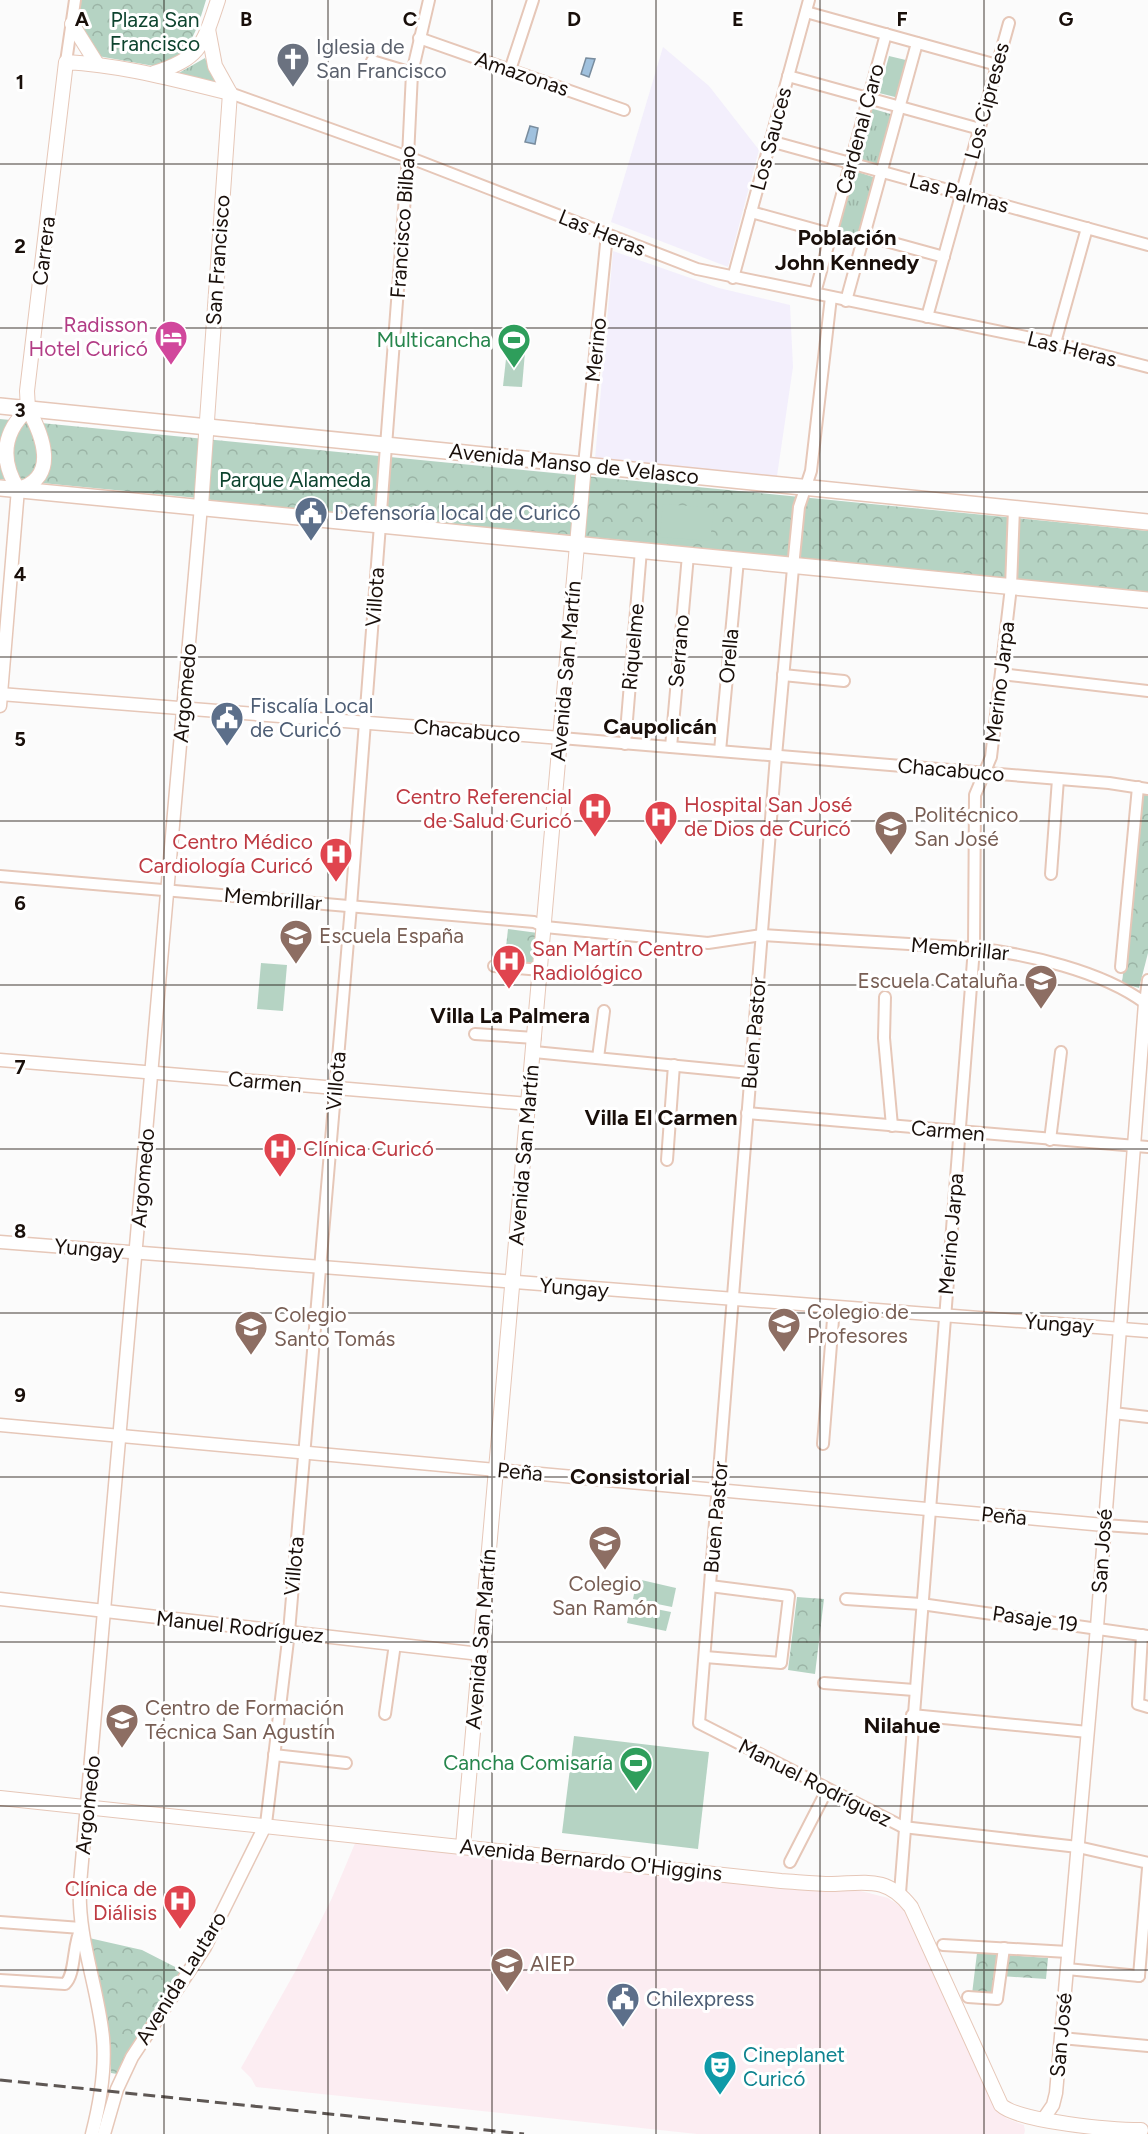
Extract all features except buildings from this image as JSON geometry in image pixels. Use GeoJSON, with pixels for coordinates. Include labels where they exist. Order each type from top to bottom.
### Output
{"type":"FeatureCollection","features":[{"type":"Feature","properties":{"kind":"main road"},"geometry":{"type":"LineString","coordinates":[[152,74],[181,65],[197,51],[218,0]]}},
{"type":"Feature","properties":{"kind":"main road"},"geometry":{"type":"LineString","coordinates":[[72,24],[97,63]]}},
{"type":"Feature","properties":{"kind":"main road"},"geometry":{"type":"LineString","coordinates":[[208,29],[215,66],[230,93]]}},
{"type":"Feature","properties":{"kind":"main road","name":"Las Heras"},"geometry":{"type":"LineString","coordinates":[[66,62],[97,63],[230,93]]}},
{"type":"Feature","properties":{"kind":"main road","name":"Carrera"},"geometry":{"type":"LineString","coordinates":[[28,409],[27,391],[66,62]]}},
{"type":"Feature","properties":{"kind":"main road","name":"San Francisco"},"geometry":{"type":"LineString","coordinates":[[206,426],[230,93]]}},
{"type":"Feature","properties":{"kind":"main road","name":"Avenida Manso de Velasco"},"geometry":{"type":"LineString","coordinates":[[0,406],[1148,522]]}},
{"type":"Feature","properties":{"kind":"main road"},"geometry":{"type":"LineString","coordinates":[[28,409],[43,438],[45,453],[38,477],[29,485],[18,489],[6,469],[3,446],[10,427],[28,409]]}},
{"type":"Feature","properties":{"kind":"main road","name":"Argomedo"},"geometry":{"type":"LineString","coordinates":[[201,506],[206,426]]}},
{"type":"Feature","properties":{"kind":"main road","name":"Avenida San Martín"},"geometry":{"type":"LineString","coordinates":[[463,1846],[584,465]]}},
{"type":"Feature","properties":{"kind":"main road"},"geometry":{"type":"LineString","coordinates":[[0,488],[1148,600]]}},
{"type":"Feature","properties":{"kind":"main road","name":"Avenida Bernardo O'Higgins"},"geometry":{"type":"LineString","coordinates":[[0,1798],[266,1824],[781,1881],[831,1884],[868,1882],[886,1885],[900,1893]]}},
{"type":"Feature","properties":{"kind":"main road"},"geometry":{"type":"LineString","coordinates":[[900,1893],[911,1907],[921,1927],[998,2100],[1014,2114],[1111,2131],[1143,2128]]}},
{"type":"Feature","properties":{"kind":"street","name":"Carrera"},"geometry":{"type":"LineString","coordinates":[[66,62],[75,0]]}},
{"type":"Feature","properties":{"kind":"street","name":"Francisco Bilbao"},"geometry":{"type":"LineString","coordinates":[[386,445],[408,157],[412,73],[429,0]]}},
{"type":"Feature","properties":{"kind":"street"},"geometry":{"type":"LineString","coordinates":[[510,70],[533,0]]}},
{"type":"Feature","properties":{"kind":"street","name":"Los Sauces"},"geometry":{"type":"LineString","coordinates":[[733,278],[809,0]]}},
{"type":"Feature","properties":{"kind":"street"},"geometry":{"type":"LineString","coordinates":[[806,12],[997,65]]}},
{"type":"Feature","properties":{"kind":"street","name":"Los Cipreses"},"geometry":{"type":"LineString","coordinates":[[927,317],[1008,24]]}},
{"type":"Feature","properties":{"kind":"street","name":"Cardenal Caro"},"geometry":{"type":"LineString","coordinates":[[815,293],[886,34]]}},
{"type":"Feature","properties":{"kind":"street","name":"Amazonas"},"geometry":{"type":"LineString","coordinates":[[419,38],[624,110]]}},
{"type":"Feature","properties":{"kind":"street","name":"Cardenal Caro"},"geometry":{"type":"LineString","coordinates":[[846,301],[917,43]]}},
{"type":"Feature","properties":{"kind":"street"},"geometry":{"type":"LineString","coordinates":[[372,61],[412,73]]}},
{"type":"Feature","properties":{"kind":"street"},"geometry":{"type":"LineString","coordinates":[[788,76],[980,129]]}},
{"type":"Feature","properties":{"kind":"street","name":"Las Heras"},"geometry":{"type":"LineString","coordinates":[[230,93],[408,157],[669,260],[733,278],[1054,342],[1148,367]]}},
{"type":"Feature","properties":{"kind":"street","name":"Las Palmas"},"geometry":{"type":"LineString","coordinates":[[770,141],[1148,245]]}},
{"type":"Feature","properties":{"kind":"street"},"geometry":{"type":"LineString","coordinates":[[751,212],[831,234]]}},
{"type":"Feature","properties":{"kind":"street"},"geometry":{"type":"LineString","coordinates":[[1054,342],[1087,228]]}},
{"type":"Feature","properties":{"kind":"street","name":"Merino"},"geometry":{"type":"LineString","coordinates":[[584,465],[607,234]]}},
{"type":"Feature","properties":{"kind":"street"},"geometry":{"type":"LineString","coordinates":[[864,235],[944,257]]}},
{"type":"Feature","properties":{"kind":"street"},"geometry":{"type":"LineString","coordinates":[[804,487],[811,471],[831,297]]}},
{"type":"Feature","properties":{"kind":"street","name":"Villota"},"geometry":{"type":"LineString","coordinates":[[266,1824],[289,1632],[351,906],[386,445]]}},
{"type":"Feature","properties":{"kind":"street","name":"Buen Pastor"},"geometry":{"type":"LineString","coordinates":[[699,1723],[776,756],[799,507],[804,487]]}},
{"type":"Feature","properties":{"kind":"street"},"geometry":{"type":"LineString","coordinates":[[0,698],[18,489]]}},
{"type":"Feature","properties":{"kind":"street","name":"Argomedo"},"geometry":{"type":"LineString","coordinates":[[92,2134],[104,2070],[103,2040],[81,1928],[80,1884],[106,1611],[201,506]]}},
{"type":"Feature","properties":{"kind":"street","name":"Merino Jarpa"},"geometry":{"type":"LineString","coordinates":[[900,1893],[903,1827],[974,948],[975,795],[978,782],[991,758],[1011,587],[1014,508]]}},
{"type":"Feature","properties":{"kind":"street","name":"Riquelme"},"geometry":{"type":"LineString","coordinates":[[625,744],[641,550]]}},
{"type":"Feature","properties":{"kind":"street","name":"Serrano"},"geometry":{"type":"LineString","coordinates":[[671,747],[688,555]]}},
{"type":"Feature","properties":{"kind":"street","name":"Orella"},"geometry":{"type":"LineString","coordinates":[[720,751],[738,560]]}},
{"type":"Feature","properties":{"kind":"street"},"geometry":{"type":"LineString","coordinates":[[1002,674],[1148,691]]}},
{"type":"Feature","properties":{"kind":"street"},"geometry":{"type":"LineString","coordinates":[[783,675],[844,681]]}},
{"type":"Feature","properties":{"kind":"street","name":"Chacabuco"},"geometry":{"type":"LineString","coordinates":[[0,698],[183,708],[985,772],[1143,788]]}},
{"type":"Feature","properties":{"kind":"street"},"geometry":{"type":"LineString","coordinates":[[1051,874],[1058,779]]}},
{"type":"Feature","properties":{"kind":"street"},"geometry":{"type":"LineString","coordinates":[[1121,967],[1143,788]]}},
{"type":"Feature","properties":{"kind":"street","name":"Membrillar"},"geometry":{"type":"LineString","coordinates":[[0,876],[534,922],[545,927],[708,943],[762,935],[974,948],[1018,954],[1046,962],[1122,987],[1146,1004]]}},
{"type":"Feature","properties":{"kind":"street"},"geometry":{"type":"LineString","coordinates":[[494,966],[541,970]]}},
{"type":"Feature","properties":{"kind":"street","name":"San José"},"geometry":{"type":"LineString","coordinates":[[1044,2118],[1053,2105],[1056,2093],[1097,1627],[1133,1146],[1148,980]]}},
{"type":"Feature","properties":{"kind":"street"},"geometry":{"type":"LineString","coordinates":[[885,997],[884,1038],[892,1126]]}},
{"type":"Feature","properties":{"kind":"street"},"geometry":{"type":"LineString","coordinates":[[598,1058],[604,1011]]}},
{"type":"Feature","properties":{"kind":"street"},"geometry":{"type":"LineString","coordinates":[[475,1034],[598,1058],[750,1073]]}},
{"type":"Feature","properties":{"kind":"street"},"geometry":{"type":"LineString","coordinates":[[1050,1140],[1061,1052]]}},
{"type":"Feature","properties":{"kind":"street","name":"Carmen"},"geometry":{"type":"LineString","coordinates":[[0,1060],[529,1104]]}},
{"type":"Feature","properties":{"kind":"street"},"geometry":{"type":"LineString","coordinates":[[666,1160],[674,1065]]}},
{"type":"Feature","properties":{"kind":"street","name":"Carmen"},"geometry":{"type":"LineString","coordinates":[[747,1113],[1148,1147]]}},
{"type":"Feature","properties":{"kind":"street","name":"Yungay"},"geometry":{"type":"LineString","coordinates":[[0,1242],[1148,1331]]}},
{"type":"Feature","properties":{"kind":"street"},"geometry":{"type":"LineString","coordinates":[[823,1444],[834,1307]]}},
{"type":"Feature","properties":{"kind":"street"},"geometry":{"type":"LineString","coordinates":[[1113,1413],[1148,1417]]}},
{"type":"Feature","properties":{"kind":"street","name":"Peña"},"geometry":{"type":"LineString","coordinates":[[0,1425],[1148,1528]]}},
{"type":"Feature","properties":{"kind":"street"},"geometry":{"type":"LineString","coordinates":[[705,1657],[781,1663],[789,1596],[710,1586]]}},
{"type":"Feature","properties":{"kind":"street","name":"Manuel Rodríguez"},"geometry":{"type":"LineString","coordinates":[[0,1599],[480,1654]]}},
{"type":"Feature","properties":{"kind":"street","name":"Pasaje 19"},"geometry":{"type":"LineString","coordinates":[[846,1599],[921,1604],[1145,1635]]}},
{"type":"Feature","properties":{"kind":"street"},"geometry":{"type":"LineString","coordinates":[[1143,1706],[1145,1635]]}},
{"type":"Feature","properties":{"kind":"street"},"geometry":{"type":"LineString","coordinates":[[385,1714],[394,1644]]}},
{"type":"Feature","properties":{"kind":"street"},"geometry":{"type":"LineString","coordinates":[[824,1683],[914,1690]]}},
{"type":"Feature","properties":{"kind":"street"},"geometry":{"type":"LineString","coordinates":[[912,1715],[1088,1732]]}},
{"type":"Feature","properties":{"kind":"street","name":"Manuel Rodríguez"},"geometry":{"type":"LineString","coordinates":[[699,1723],[903,1827],[1077,1847],[1148,1863]]}},
{"type":"Feature","properties":{"kind":"street"},"geometry":{"type":"LineString","coordinates":[[274,1755],[346,1763]]}},
{"type":"Feature","properties":{"kind":"street"},"geometry":{"type":"LineString","coordinates":[[790,1862],[827,1790]]}},
{"type":"Feature","properties":{"kind":"street","name":"Avenida Lautaro"},"geometry":{"type":"LineString","coordinates":[[104,2134],[117,2089],[132,2057],[205,1947],[266,1824]]}},
{"type":"Feature","properties":{"kind":"street"},"geometry":{"type":"LineString","coordinates":[[1067,1969],[1143,1972],[1148,1868]]}},
{"type":"Feature","properties":{"kind":"street"},"geometry":{"type":"LineString","coordinates":[[0,1922],[81,1928]]}},
{"type":"Feature","properties":{"kind":"street","name":"Argomedo"},"geometry":{"type":"LineString","coordinates":[[0,1980],[58,1985],[68,1981],[71,1975],[74,1944],[81,1928]]}},
{"type":"Feature","properties":{"kind":"street"},"geometry":{"type":"LineString","coordinates":[[943,1945],[1068,1952]]}},
{"type":"Feature","properties":{"kind":"street"},"geometry":{"type":"LineString","coordinates":[[968,1997],[997,1999],[1004,1948]]}},
{"type":"Feature","properties":{"kind":"street"},"geometry":{"type":"LineString","coordinates":[[1061,2038],[1148,2046]]}},
{"type":"Feature","properties":{"kind":"shaded area"},"geometry":{"type":"Polygon","coordinates":[[[663,47],[709,86],[759,150],[728,267],[611,222],[663,47]]]}},
{"type":"Feature","properties":{"kind":"shaded area"},"geometry":{"type":"Polygon","coordinates":[[[613,251],[719,288],[790,305],[793,367],[777,476],[595,459],[613,251]]]}},
{"type":"Feature","properties":{"kind":"shaded area"},"geometry":{"type":"Polygon","coordinates":[[[356,1841],[792,1889],[861,1891],[888,1898],[906,1910],[996,2107],[1006,2118],[1024,2125],[1024,2134],[697,2134],[256,2087],[241,2068],[296,1970],[332,1898],[356,1841]]]}},
{"type":"Feature","properties":{"kind":"green space","name":"Plaza San Francisco"},"geometry":{"type":"Polygon","coordinates":[[[80,0],[206,0],[195,32],[183,51],[176,58],[154,66],[98,56],[79,23],[80,0]]]}},
{"type":"Feature","properties":{"kind":"green space"},"geometry":{"type":"Polygon","coordinates":[[[889,56],[910,61],[899,98],[879,93],[889,56]]]}},
{"type":"Feature","properties":{"kind":"green space"},"geometry":{"type":"Polygon","coordinates":[[[205,58],[217,85],[177,74],[205,58]]]}},
{"type":"Feature","properties":{"kind":"green space"},"geometry":{"type":"Polygon","coordinates":[[[870,108],[894,115],[879,170],[855,163],[870,108]]]}},
{"type":"Feature","properties":{"kind":"green space"},"geometry":{"type":"Polygon","coordinates":[[[852,170],[876,178],[858,240],[835,233],[852,170]]]}},
{"type":"Feature","properties":{"kind":"green space","name":"Multicancha"},"geometry":{"type":"Polygon","coordinates":[[[507,350],[525,352],[522,387],[503,386],[507,350]]]}},
{"type":"Feature","properties":{"kind":"green space","name":"Parque Alameda"},"geometry":{"type":"Polygon","coordinates":[[[0,419],[1148,531],[1148,593],[571,535],[291,512],[198,498],[0,479],[0,419]]]}},
{"type":"Feature","properties":{"kind":"green space"},"geometry":{"type":"Polygon","coordinates":[[[663,504],[714,508],[710,541],[660,537],[663,504]]]}},
{"type":"Feature","properties":{"kind":"green space"},"geometry":{"type":"Polygon","coordinates":[[[1145,794],[1148,795],[1148,953],[1139,988],[1122,983],[1145,794]]]}},
{"type":"Feature","properties":{"kind":"green space"},"geometry":{"type":"Polygon","coordinates":[[[508,929],[538,933],[535,967],[504,965],[508,929]]]}},
{"type":"Feature","properties":{"kind":"green space"},"geometry":{"type":"Polygon","coordinates":[[[261,963],[287,965],[283,1011],[257,1009],[261,963]]]}},
{"type":"Feature","properties":{"kind":"green space"},"geometry":{"type":"Polygon","coordinates":[[[637,1579],[676,1588],[672,1607],[633,1599],[637,1579]]]}},
{"type":"Feature","properties":{"kind":"green space"},"geometry":{"type":"Polygon","coordinates":[[[797,1597],[824,1599],[815,1674],[788,1670],[797,1597]]]}},
{"type":"Feature","properties":{"kind":"green space"},"geometry":{"type":"Polygon","coordinates":[[[631,1604],[671,1612],[666,1631],[627,1623],[631,1604]]]}},
{"type":"Feature","properties":{"kind":"green space","name":"Cancha Comisaría"},"geometry":{"type":"Polygon","coordinates":[[[574,1736],[709,1752],[698,1849],[562,1833],[574,1736]]]}},
{"type":"Feature","properties":{"kind":"green space"},"geometry":{"type":"Polygon","coordinates":[[[89,1938],[142,1950],[183,1971],[117,2074],[111,2073],[109,2033],[89,1938]]]}},
{"type":"Feature","properties":{"kind":"green space"},"geometry":{"type":"Polygon","coordinates":[[[977,1953],[1048,1958],[1046,1979],[1001,1976],[998,1996],[972,1994],[977,1953]]]}},
{"type":"Feature","properties":{"kind":"water"},"geometry":{"type":"Polygon","coordinates":[[[586,58],[595,59],[589,77],[581,74],[586,58]]]}},
{"type":"Feature","properties":{"kind":"water"},"geometry":{"type":"Polygon","coordinates":[[[530,126],[538,128],[535,144],[525,142],[530,126]]]}},
{"type":"Feature","properties":{"kind":"railway"},"geometry":{"type":"LineString","coordinates":[[0,2080],[524,2134]]}},
{"type":"Feature","properties":{"kind":"place","name":"Iglesia de San Francisco"},"geometry":{"type":"Point","coordinates":[293,88]}},
{"type":"Feature","properties":{"kind":"place","name":"Radisson Hotel Curicó"},"geometry":{"type":"Point","coordinates":[171,366]}},
{"type":"Feature","properties":{"kind":"place","name":"Multicancha"},"geometry":{"type":"Point","coordinates":[514,369]}},
{"type":"Feature","properties":{"kind":"place","name":"Defensoría local de Curicó"},"geometry":{"type":"Point","coordinates":[311,542]}},
{"type":"Feature","properties":{"kind":"place","name":"Fiscalía Local de Curicó"},"geometry":{"type":"Point","coordinates":[227,747]}},
{"type":"Feature","properties":{"kind":"place","name":"Centro Referencial de Salud Curicó"},"geometry":{"type":"Point","coordinates":[595,838]}},
{"type":"Feature","properties":{"kind":"place","name":"Hospital San José de Dios de Curicó"},"geometry":{"type":"Point","coordinates":[661,846]}},
{"type":"Feature","properties":{"kind":"place","name":"Politécnico San José"},"geometry":{"type":"Point","coordinates":[891,856]}},
{"type":"Feature","properties":{"kind":"place","name":"Centro Médico Cardiología Curicó"},"geometry":{"type":"Point","coordinates":[336,883]}},
{"type":"Feature","properties":{"kind":"place","name":"Escuela España"},"geometry":{"type":"Point","coordinates":[296,965]}},
{"type":"Feature","properties":{"kind":"place","name":"San Martín Centro Radiológico"},"geometry":{"type":"Point","coordinates":[509,990]}},
{"type":"Feature","properties":{"kind":"place","name":"Escuela Cataluña"},"geometry":{"type":"Point","coordinates":[1041,1010]}},
{"type":"Feature","properties":{"kind":"place","name":"Clínica Curicó"},"geometry":{"type":"Point","coordinates":[280,1178]}},
{"type":"Feature","properties":{"kind":"place","name":"Colegio de Profesores"},"geometry":{"type":"Point","coordinates":[784,1353]}},
{"type":"Feature","properties":{"kind":"place","name":"Colegio Santo Tomás"},"geometry":{"type":"Point","coordinates":[251,1356]}},
{"type":"Feature","properties":{"kind":"place","name":"Colegio San Ramón"},"geometry":{"type":"Point","coordinates":[605,1571]}},
{"type":"Feature","properties":{"kind":"place","name":"Centro de Formación Técnica San Agustín"},"geometry":{"type":"Point","coordinates":[122,1749]}},
{"type":"Feature","properties":{"kind":"place","name":"Cancha Comisaría"},"geometry":{"type":"Point","coordinates":[636,1792]}},
{"type":"Feature","properties":{"kind":"place","name":"Clínica de Diálisis"},"geometry":{"type":"Point","coordinates":[180,1930]}},
{"type":"Feature","properties":{"kind":"place","name":"AIEP"},"geometry":{"type":"Point","coordinates":[507,1993]}},
{"type":"Feature","properties":{"kind":"place","name":"Chilexpress"},"geometry":{"type":"Point","coordinates":[623,2028]}},
{"type":"Feature","properties":{"kind":"place","name":"Cineplanet Curicó"},"geometry":{"type":"Point","coordinates":[720,2096]}},
{"type":"Feature","properties":{"kind":"district","name":"Población John Kennedy"},"geometry":{"type":"Point","coordinates":[847,250]}},
{"type":"Feature","properties":{"kind":"district","name":"Caupolicán"},"geometry":{"type":"Point","coordinates":[660,726]}},
{"type":"Feature","properties":{"kind":"district","name":"Villa La Palmera"},"geometry":{"type":"Point","coordinates":[510,1015]}},
{"type":"Feature","properties":{"kind":"district","name":"Villa El Carmen"},"geometry":{"type":"Point","coordinates":[661,1117]}},
{"type":"Feature","properties":{"kind":"district","name":"Consistorial"},"geometry":{"type":"Point","coordinates":[630,1476]}},
{"type":"Feature","properties":{"kind":"district","name":"Nilahue"},"geometry":{"type":"Point","coordinates":[902,1725]}}]}
